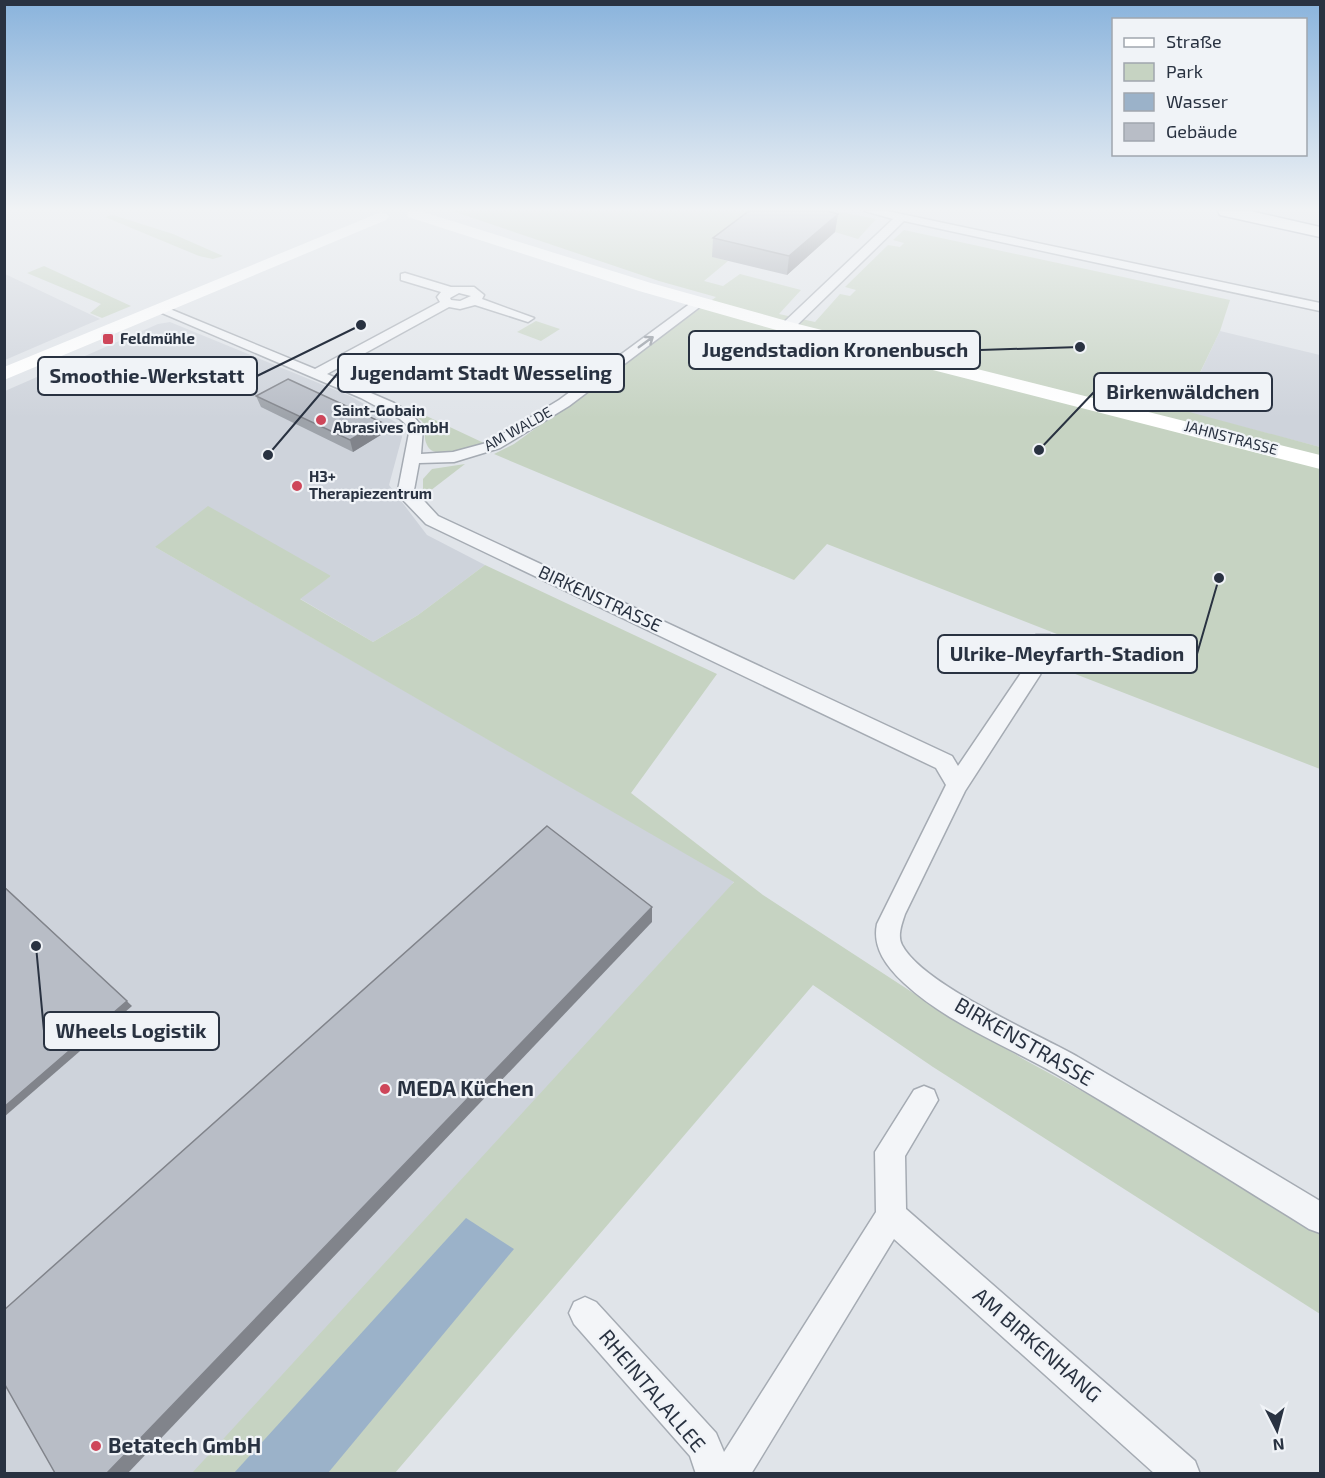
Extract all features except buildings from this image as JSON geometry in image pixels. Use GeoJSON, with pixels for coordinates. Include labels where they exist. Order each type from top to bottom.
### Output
{"type":"FeatureCollection","features":[{"type":"Feature","properties":{"kind":"street"},"geometry":{"type":"LineString","coordinates":[[4,374],[228,280]]}},
{"type":"Feature","properties":{"kind":"street"},"geometry":{"type":"LineString","coordinates":[[412,280],[449,297]]}},
{"type":"Feature","properties":{"kind":"street","name":"JAHNSTRASSE"},"geometry":{"type":"LineString","coordinates":[[627,280],[787,327],[1320,462]]}},
{"type":"Feature","properties":{"kind":"street"},"geometry":{"type":"LineString","coordinates":[[787,327],[836,280]]}},
{"type":"Feature","properties":{"kind":"street"},"geometry":{"type":"LineString","coordinates":[[1193,280],[1320,307]]}},
{"type":"Feature","properties":{"kind":"street"},"geometry":{"type":"LineString","coordinates":[[316,374],[449,297],[474,291],[478,295],[475,302],[528,318]]}},
{"type":"Feature","properties":{"kind":"street","name":"AM WALDE"},"geometry":{"type":"LineString","coordinates":[[411,459],[454,457],[495,445],[564,403],[699,303]]}},
{"type":"Feature","properties":{"kind":"street","name":"BIRKENSTRASSE"},"geometry":{"type":"LineString","coordinates":[[160,310],[316,374],[407,416],[414,423],[416,431],[411,459],[403,482],[404,490],[414,505],[432,520],[944,762],[957,785]]}},
{"type":"Feature","properties":{"kind":"street","name":"BIRKENSTRASSE"},"geometry":{"type":"LineString","coordinates":[[1043,640],[1030,675],[957,785],[886,930],[895,957],[913,975],[959,1006],[1065,1065],[1320,1218]]}},
{"type":"Feature","properties":{"kind":"street"},"geometry":{"type":"LineString","coordinates":[[730,1473],[891,1216],[890,1152],[924,1100]]}},
{"type":"Feature","properties":{"kind":"street","name":"AM BIRKENHANG"},"geometry":{"type":"LineString","coordinates":[[891,1216],[1182,1473]]}},
{"type":"Feature","properties":{"kind":"street","name":"RHEINTALALLEE"},"geometry":{"type":"LineString","coordinates":[[585,1313],[704,1445],[714,1473]]}},
{"type":"Feature","properties":{"kind":"shaded area"},"geometry":{"type":"Polygon","coordinates":[[[5,280],[18,280],[100,319],[5,360],[5,280]]]}},
{"type":"Feature","properties":{"kind":"shaded area"},"geometry":{"type":"Polygon","coordinates":[[[170,322],[350,396],[399,424],[402,437],[389,485],[427,535],[485,565],[418,615],[373,642],[299,598],[331,576],[155,547],[734,881],[395,1473],[5,1474],[5,391],[158,324],[170,322]]]}},
{"type":"Feature","properties":{"kind":"shaded area"},"geometry":{"type":"Polygon","coordinates":[[[1220,331],[1320,355],[1320,447],[1182,411],[1220,331]]]}},
{"type":"Feature","properties":{"kind":"green space"},"geometry":{"type":"Polygon","coordinates":[[[44,280],[74,280],[131,306],[102,318],[90,313],[101,304],[44,280]]]}},
{"type":"Feature","properties":{"kind":"green space"},"geometry":{"type":"Polygon","coordinates":[[[656,280],[705,280],[723,286],[732,280],[763,280],[801,290],[779,314],[815,322],[840,294],[850,296],[856,290],[845,287],[852,280],[1137,280],[1230,300],[1220,331],[1182,410],[1320,447],[1320,769],[1052,665],[1062,636],[827,544],[794,580],[494,454],[514,444],[716,297],[656,280]]]}},
{"type":"Feature","properties":{"kind":"green space"},"geometry":{"type":"Polygon","coordinates":[[[536,321],[560,329],[541,341],[517,332],[536,321]]]}},
{"type":"Feature","properties":{"kind":"green space"},"geometry":{"type":"Polygon","coordinates":[[[420,413],[486,444],[445,453],[431,450],[426,442],[422,421],[415,416],[420,413]]]}},
{"type":"Feature","properties":{"kind":"green space"},"geometry":{"type":"Polygon","coordinates":[[[465,464],[426,494],[423,491],[423,479],[432,469],[465,464]]]}},
{"type":"Feature","properties":{"kind":"green space"},"geometry":{"type":"Polygon","coordinates":[[[208,506],[331,576],[300,599],[373,642],[418,615],[485,565],[717,674],[631,793],[763,895],[924,1000],[1025,1060],[1320,1221],[1320,1314],[933,1067],[813,985],[395,1473],[192,1473],[734,882],[155,547],[208,506]]]}},
{"type":"Feature","properties":{"kind":"water"},"geometry":{"type":"Polygon","coordinates":[[[466,1218],[514,1249],[328,1473],[234,1473],[466,1218]]]}},
{"type":"Feature","properties":{"kind":"place","name":"Smoothie-Werkstatt"},"geometry":{"type":"Point","coordinates":[361,325]}},
{"type":"Feature","properties":{"kind":"place","name":"Feldmühle"},"geometry":{"type":"Point","coordinates":[108,339]}},
{"type":"Feature","properties":{"kind":"place","name":"Jugendstadion Kronenbusch"},"geometry":{"type":"Point","coordinates":[1080,347]}},
{"type":"Feature","properties":{"kind":"place","name":"Saint-Gobain Abrasives GmbH"},"geometry":{"type":"Point","coordinates":[321,420]}},
{"type":"Feature","properties":{"kind":"place","name":"Birkenwäldchen"},"geometry":{"type":"Point","coordinates":[1039,450]}},
{"type":"Feature","properties":{"kind":"place","name":"Jugendamt Stadt Wesseling"},"geometry":{"type":"Point","coordinates":[268,455]}},
{"type":"Feature","properties":{"kind":"place","name":"H3+ Therapiezentrum"},"geometry":{"type":"Point","coordinates":[297,486]}},
{"type":"Feature","properties":{"kind":"place","name":"Ulrike-Meyfarth-Stadion"},"geometry":{"type":"Point","coordinates":[1219,578]}},
{"type":"Feature","properties":{"kind":"place","name":"Wheels Logistik"},"geometry":{"type":"Point","coordinates":[36,946]}},
{"type":"Feature","properties":{"kind":"place","name":"MEDA Küchen"},"geometry":{"type":"Point","coordinates":[385,1089]}},
{"type":"Feature","properties":{"kind":"place","name":"Betatech GmbH"},"geometry":{"type":"Point","coordinates":[96,1446]}}]}
